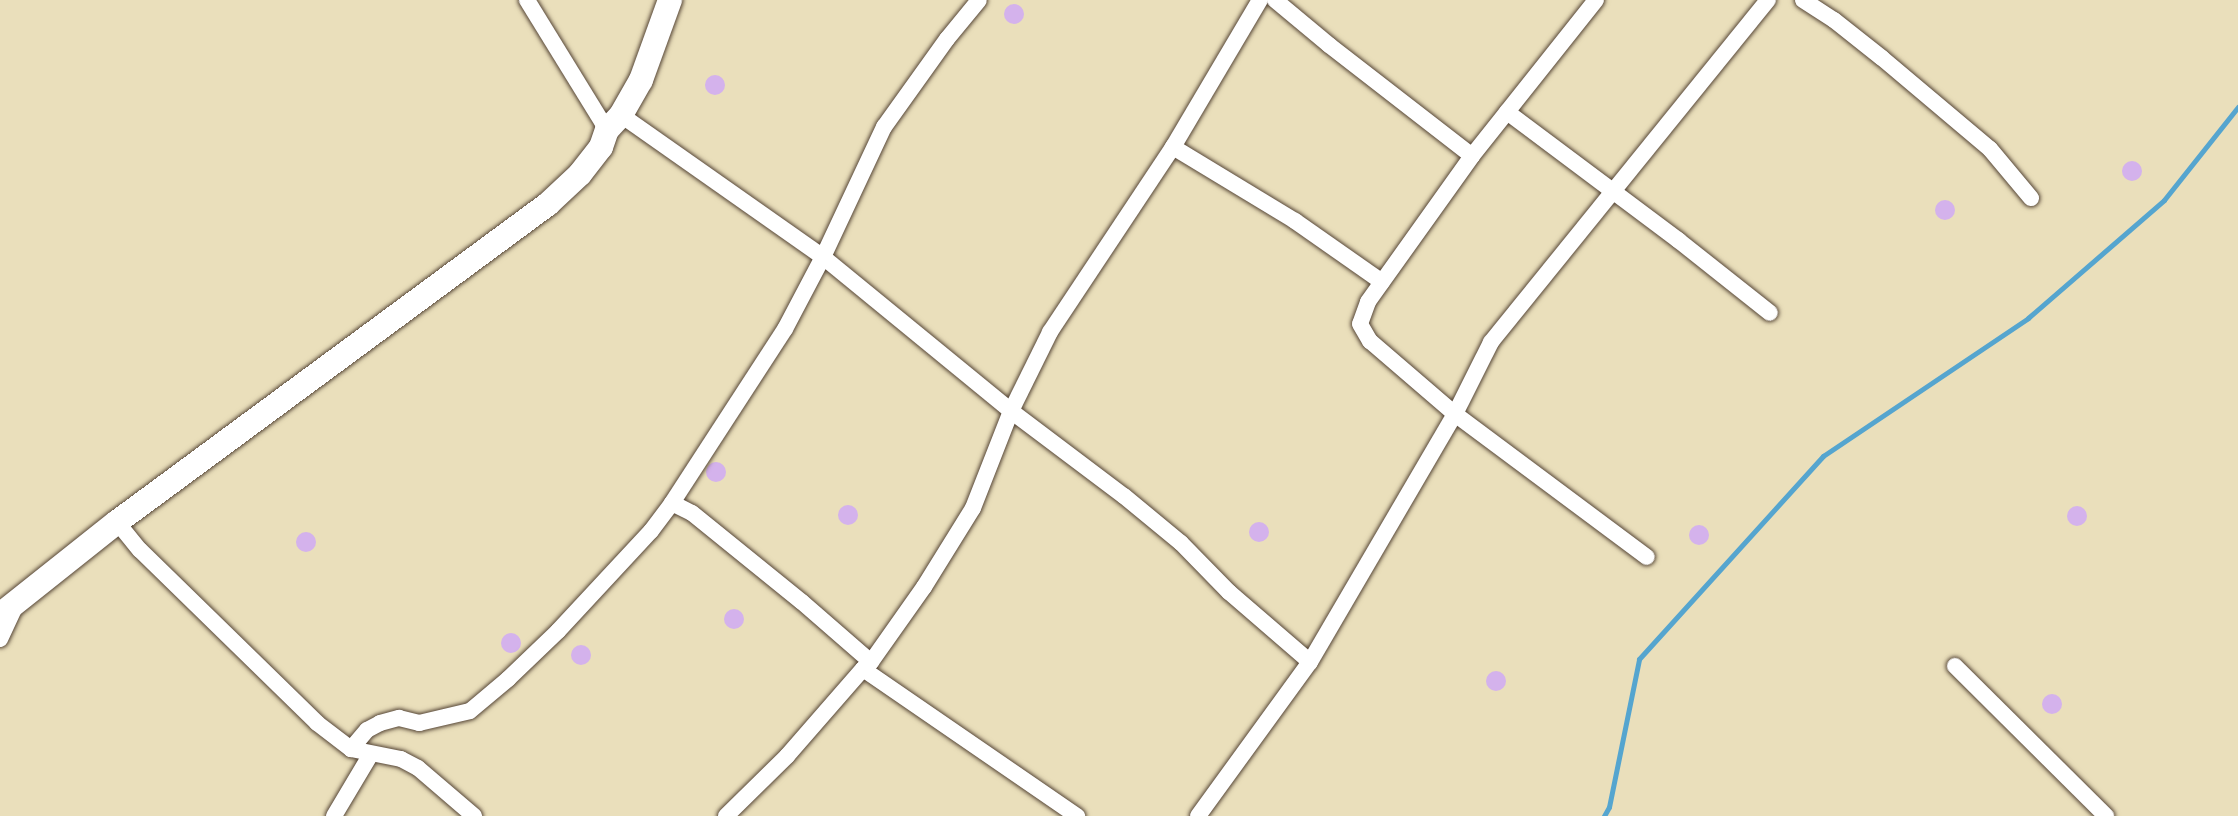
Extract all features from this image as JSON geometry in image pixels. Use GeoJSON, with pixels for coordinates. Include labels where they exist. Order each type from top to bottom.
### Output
{"type":"FeatureCollection","features":[{"type":"Feature","properties":{"kind":"street"},"geometry":{"type":"LineString","coordinates":[[527,0],[614,122],[824,258],[1011,411],[1181,543],[1229,592],[1310,662]]}},
{"type":"Feature","properties":{"kind":"street"},"geometry":{"type":"LineString","coordinates":[[0,639],[8,610],[117,522],[548,204],[580,174],[601,147],[614,122],[642,80],[670,0]]}},
{"type":"Feature","properties":{"kind":"street"},"geometry":{"type":"LineString","coordinates":[[351,749],[367,729],[380,723],[399,718],[419,723],[470,711],[508,679],[558,631],[651,531],[672,504],[767,360],[824,258],[884,127],[947,39],[979,0]]}},
{"type":"Feature","properties":{"kind":"street"},"geometry":{"type":"LineString","coordinates":[[726,816],[787,756],[867,666],[924,587],[973,508],[1011,411],[1050,332],[1173,147],[1260,0]]}},
{"type":"Feature","properties":{"kind":"street"},"geometry":{"type":"LineString","coordinates":[[1275,0],[1472,156]]}},
{"type":"Feature","properties":{"kind":"street"},"geometry":{"type":"LineString","coordinates":[[1596,0],[1472,156],[1382,282],[1360,318],[1364,334],[1455,414],[1647,557]]}},
{"type":"Feature","properties":{"kind":"street"},"geometry":{"type":"LineString","coordinates":[[1198,816],[1310,662],[1455,414],[1491,342],[1768,0]]}},
{"type":"Feature","properties":{"kind":"street"},"geometry":{"type":"LineString","coordinates":[[1803,0],[1866,45],[1982,142],[2031,198]]}},
{"type":"Feature","properties":{"kind":"street"},"geometry":{"type":"LineString","coordinates":[[1507,112],[1678,240],[1770,314]]}},
{"type":"Feature","properties":{"kind":"street"},"geometry":{"type":"LineString","coordinates":[[1173,147],[1295,221],[1382,282]]}},
{"type":"Feature","properties":{"kind":"street"},"geometry":{"type":"LineString","coordinates":[[672,504],[692,513],[802,602],[867,666],[1077,816]]}},
{"type":"Feature","properties":{"kind":"street"},"geometry":{"type":"LineString","coordinates":[[117,522],[140,550],[317,723],[351,749],[401,759],[418,768],[474,816]]}},
{"type":"Feature","properties":{"kind":"street"},"geometry":{"type":"LineString","coordinates":[[1955,666],[2106,816]]}},
{"type":"Feature","properties":{"kind":"street"},"geometry":{"type":"LineString","coordinates":[[334,816],[371,754]]}},
{"type":"Feature","properties":{"kind":"building"},"geometry":{"type":"Polygon","coordinates":[[[1010,4],[1018,4],[1024,10],[1024,18],[1018,24],[1010,24],[1004,18],[1004,10],[1010,4]]]}},
{"type":"Feature","properties":{"kind":"building"},"geometry":{"type":"Polygon","coordinates":[[[711,75],[719,75],[725,81],[725,89],[719,95],[711,95],[705,89],[705,81],[711,75]]]}},
{"type":"Feature","properties":{"kind":"building"},"geometry":{"type":"Polygon","coordinates":[[[2128,161],[2136,161],[2142,167],[2142,175],[2136,181],[2128,181],[2122,175],[2122,167],[2128,161]]]}},
{"type":"Feature","properties":{"kind":"building"},"geometry":{"type":"Polygon","coordinates":[[[1941,200],[1949,200],[1955,206],[1955,214],[1949,220],[1941,220],[1935,214],[1935,206],[1941,200]]]}},
{"type":"Feature","properties":{"kind":"building"},"geometry":{"type":"Polygon","coordinates":[[[712,462],[720,462],[726,468],[726,476],[720,482],[712,482],[706,476],[706,468],[712,462]]]}},
{"type":"Feature","properties":{"kind":"building"},"geometry":{"type":"Polygon","coordinates":[[[844,505],[852,505],[858,511],[858,519],[852,525],[844,525],[838,519],[838,511],[844,505]]]}},
{"type":"Feature","properties":{"kind":"building"},"geometry":{"type":"Polygon","coordinates":[[[2073,506],[2081,506],[2087,512],[2087,520],[2081,526],[2073,526],[2067,520],[2067,512],[2073,506]]]}},
{"type":"Feature","properties":{"kind":"building"},"geometry":{"type":"Polygon","coordinates":[[[1255,522],[1263,522],[1269,528],[1269,536],[1263,542],[1255,542],[1249,536],[1249,528],[1255,522]]]}},
{"type":"Feature","properties":{"kind":"building"},"geometry":{"type":"Polygon","coordinates":[[[1695,525],[1703,525],[1709,531],[1709,539],[1703,545],[1695,545],[1689,539],[1689,531],[1695,525]]]}},
{"type":"Feature","properties":{"kind":"building"},"geometry":{"type":"Polygon","coordinates":[[[302,532],[310,532],[316,538],[316,546],[310,552],[302,552],[296,546],[296,538],[302,532]]]}},
{"type":"Feature","properties":{"kind":"building"},"geometry":{"type":"Polygon","coordinates":[[[730,609],[738,609],[744,615],[744,623],[738,629],[730,629],[724,623],[724,615],[730,609]]]}},
{"type":"Feature","properties":{"kind":"building"},"geometry":{"type":"Polygon","coordinates":[[[507,633],[515,633],[521,639],[521,647],[515,653],[507,653],[501,647],[501,639],[507,633]]]}},
{"type":"Feature","properties":{"kind":"building"},"geometry":{"type":"Polygon","coordinates":[[[577,645],[585,645],[591,651],[591,659],[585,665],[577,665],[571,659],[571,651],[577,645]]]}},
{"type":"Feature","properties":{"kind":"building"},"geometry":{"type":"Polygon","coordinates":[[[1492,671],[1500,671],[1506,677],[1506,685],[1500,691],[1492,691],[1486,685],[1486,677],[1492,671]]]}},
{"type":"Feature","properties":{"kind":"building"},"geometry":{"type":"Polygon","coordinates":[[[2048,694],[2056,694],[2062,700],[2062,708],[2056,714],[2048,714],[2042,708],[2042,700],[2048,694]]]}},
{"type":"Feature","properties":{"kind":"waterway"},"geometry":{"type":"LineString","coordinates":[[1604,816],[1609,807],[1639,659],[1823,456],[2028,318],[2164,200],[2238,107]]}}]}
